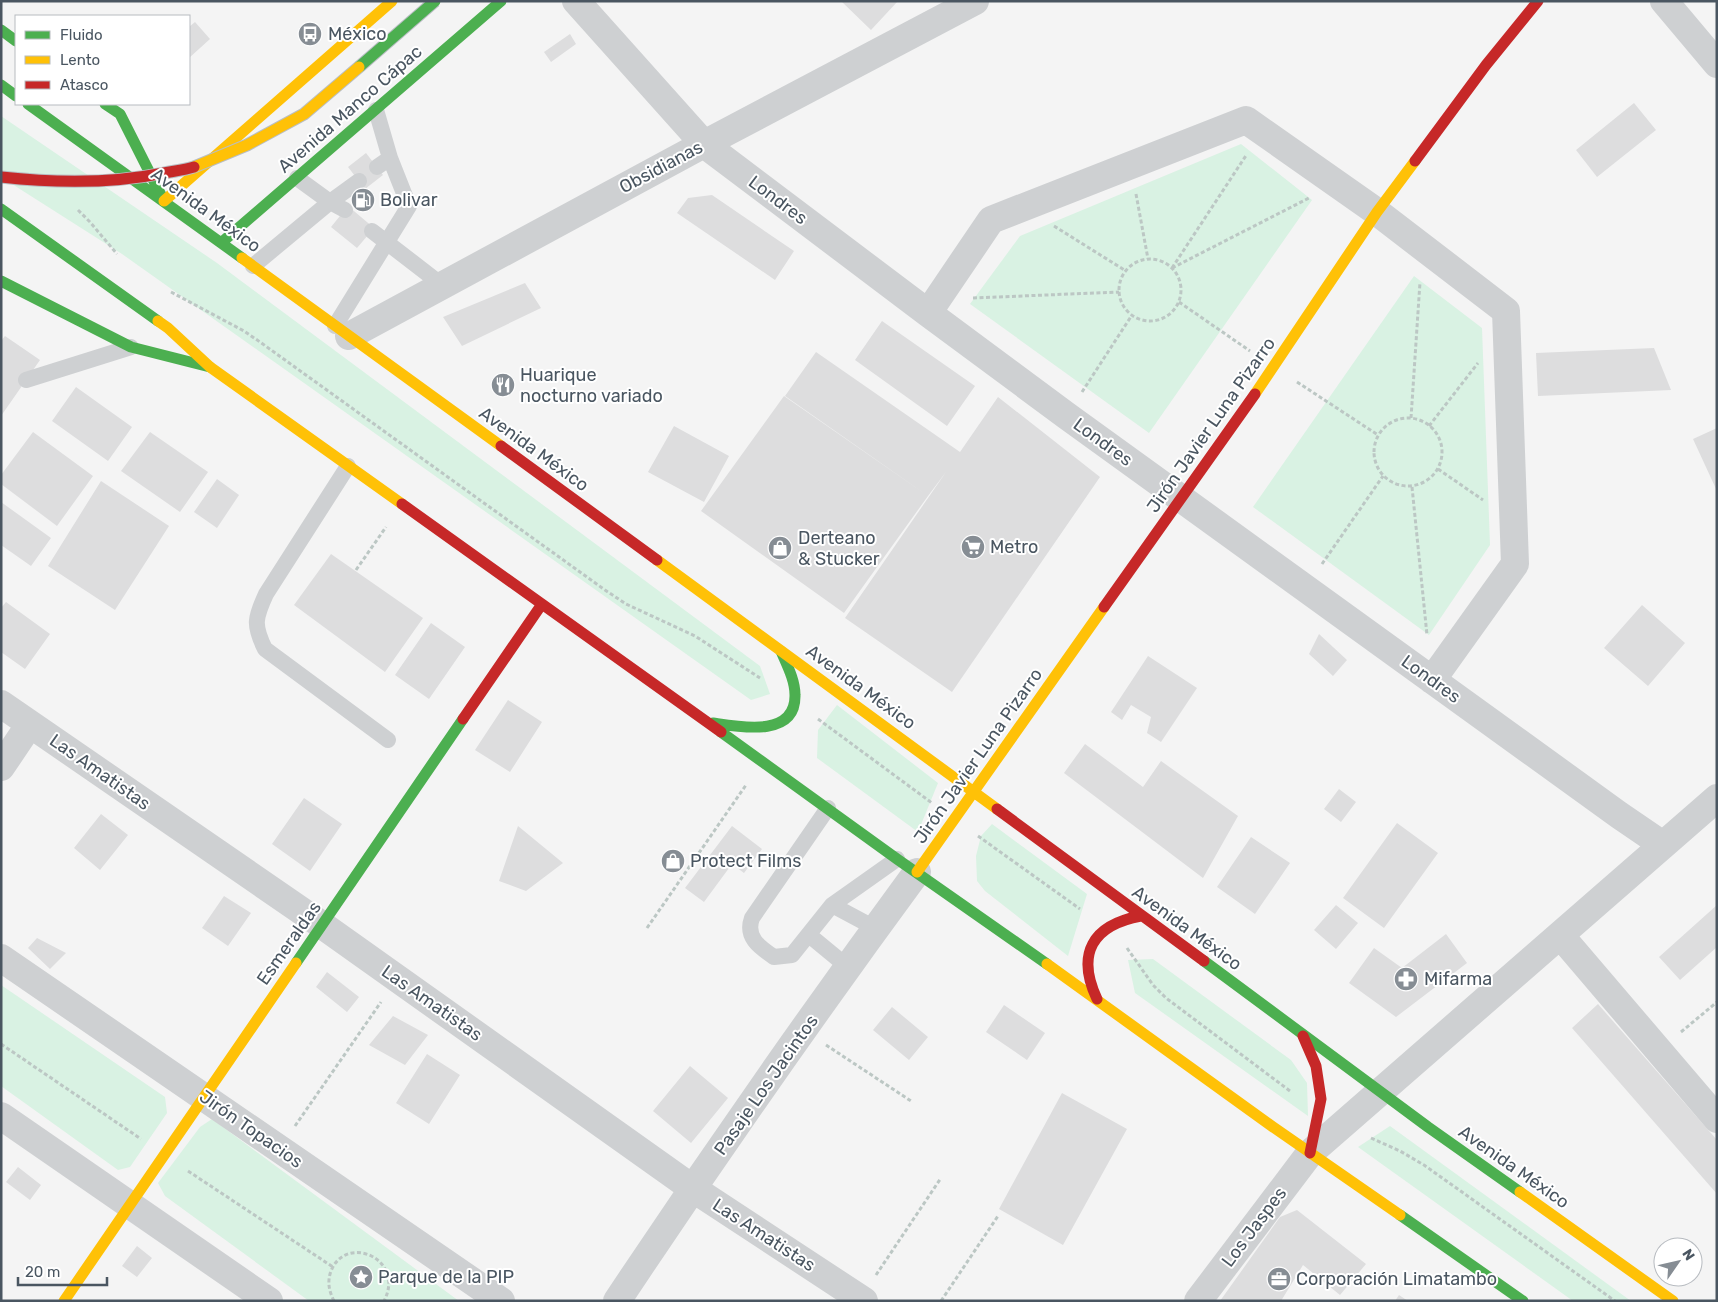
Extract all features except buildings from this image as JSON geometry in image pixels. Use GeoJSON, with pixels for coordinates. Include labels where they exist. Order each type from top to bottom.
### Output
{"type":"FeatureCollection","features":[{"type":"Feature","properties":{"kind":"main road"},"geometry":{"type":"LineString","coordinates":[[1,177],[40,181],[102,181],[140,178],[192,168],[247,145],[304,114],[435,1]]}},
{"type":"Feature","properties":{"kind":"main road","name":"Avenida Manco Cápac"},"geometry":{"type":"LineString","coordinates":[[221,243],[501,1]]}},
{"type":"Feature","properties":{"kind":"main road","name":"Jirón Javier Luna Pizarro"},"geometry":{"type":"LineString","coordinates":[[907,865],[974,792],[1274,367],[1377,212],[1486,65],[1538,1]]}},
{"type":"Feature","properties":{"kind":"main road"},"geometry":{"type":"LineString","coordinates":[[106,105],[120,114],[164,201],[384,4]]}},
{"type":"Feature","properties":{"kind":"main road"},"geometry":{"type":"LineString","coordinates":[[1,30],[15,40]]}},
{"type":"Feature","properties":{"kind":"main road"},"geometry":{"type":"LineString","coordinates":[[1,85],[15,95]]}},
{"type":"Feature","properties":{"kind":"main road","name":"Avenida México"},"geometry":{"type":"LineString","coordinates":[[29,105],[164,201],[974,792],[1380,1092],[1673,1301]]}},
{"type":"Feature","properties":{"kind":"main road"},"geometry":{"type":"LineString","coordinates":[[1,209],[168,328],[210,367],[1310,1153],[1523,1301]]}},
{"type":"Feature","properties":{"kind":"main road"},"geometry":{"type":"LineString","coordinates":[[1,281],[131,348],[210,367]]}},
{"type":"Feature","properties":{"kind":"main road","name":"Esmeraldas"},"geometry":{"type":"LineString","coordinates":[[64,1301],[542,604]]}},
{"type":"Feature","properties":{"kind":"main road"},"geometry":{"type":"LineString","coordinates":[[707,722],[738,728],[757,728],[775,725],[788,718],[793,710],[796,693],[791,670],[781,651]]}},
{"type":"Feature","properties":{"kind":"main road"},"geometry":{"type":"LineString","coordinates":[[1097,999],[1088,981],[1087,971],[1087,961],[1093,942],[1106,928],[1117,921],[1129,917],[1142,916]]}},
{"type":"Feature","properties":{"kind":"main road"},"geometry":{"type":"LineString","coordinates":[[1303,1035],[1316,1066],[1321,1099],[1310,1153]]}},
{"type":"Feature","properties":{"kind":"street","name":"Londres"},"geometry":{"type":"LineString","coordinates":[[576,1],[704,144],[933,306],[1067,416],[1663,845]]}},
{"type":"Feature","properties":{"kind":"street","name":"Obsidianas"},"geometry":{"type":"LineString","coordinates":[[342,331],[442,285],[975,1]]}},
{"type":"Feature","properties":{"kind":"street"},"geometry":{"type":"LineString","coordinates":[[1664,1],[1717,64]]}},
{"type":"Feature","properties":{"kind":"street"},"geometry":{"type":"LineString","coordinates":[[933,306],[991,220],[1246,120],[1377,212],[1506,310],[1515,564],[1432,680]]}},
{"type":"Feature","properties":{"kind":"street","name":"Las Amatistas"},"geometry":{"type":"LineString","coordinates":[[1,704],[322,925],[692,1188],[862,1299]]}},
{"type":"Feature","properties":{"kind":"street"},"geometry":{"type":"LineString","coordinates":[[1,767],[30,724]]}},
{"type":"Feature","properties":{"kind":"street","name":"Los Jaspes"},"geometry":{"type":"LineString","coordinates":[[1198,1301],[1310,1153],[1717,798]]}},
{"type":"Feature","properties":{"kind":"street","name":"Pasaje Los Jacintos"},"geometry":{"type":"LineString","coordinates":[[617,1301],[692,1188],[849,968],[875,928],[907,865]]}},
{"type":"Feature","properties":{"kind":"street"},"geometry":{"type":"LineString","coordinates":[[1560,935],[1717,1119]]}},
{"type":"Feature","properties":{"kind":"street","name":"Jirón Topacios"},"geometry":{"type":"LineString","coordinates":[[1,958],[501,1301]]}},
{"type":"Feature","properties":{"kind":"street"},"geometry":{"type":"LineString","coordinates":[[1,1116],[269,1301]]}},
{"type":"Feature","properties":{"kind":"lane"},"geometry":{"type":"LineString","coordinates":[[342,331],[386,242],[409,206],[384,163],[376,110]]}},
{"type":"Feature","properties":{"kind":"lane"},"geometry":{"type":"LineString","coordinates":[[297,178],[330,202],[345,210]]}},
{"type":"Feature","properties":{"kind":"lane"},"geometry":{"type":"LineString","coordinates":[[253,266],[359,180]]}},
{"type":"Feature","properties":{"kind":"lane"},"geometry":{"type":"LineString","coordinates":[[372,231],[442,285]]}},
{"type":"Feature","properties":{"kind":"lane"},"geometry":{"type":"LineString","coordinates":[[33,376],[131,348]]}},
{"type":"Feature","properties":{"kind":"lane"},"geometry":{"type":"LineString","coordinates":[[348,466],[266,594],[258,611],[257,632],[265,649],[388,740]]}},
{"type":"Feature","properties":{"kind":"lane"},"geometry":{"type":"LineString","coordinates":[[828,808],[749,925],[754,941],[774,957],[792,954],[832,905],[907,865]]}},
{"type":"Feature","properties":{"kind":"lane"},"geometry":{"type":"LineString","coordinates":[[832,905],[875,928]]}},
{"type":"Feature","properties":{"kind":"lane"},"geometry":{"type":"LineString","coordinates":[[809,935],[849,968]]}},
{"type":"Feature","properties":{"kind":"path"},"geometry":{"type":"LineString","coordinates":[[1172,268],[1262,131]]}},
{"type":"Feature","properties":{"kind":"path"},"geometry":{"type":"LineString","coordinates":[[1130,165],[1148,260]]}},
{"type":"Feature","properties":{"kind":"path"},"geometry":{"type":"LineString","coordinates":[[1172,268],[1337,184]]}},
{"type":"Feature","properties":{"kind":"path"},"geometry":{"type":"LineString","coordinates":[[1024,207],[1126,271]]}},
{"type":"Feature","properties":{"kind":"path"},"geometry":{"type":"LineString","coordinates":[[1411,418],[1422,247]]}},
{"type":"Feature","properties":{"kind":"path"},"geometry":{"type":"LineString","coordinates":[[1148,260],[1157,260],[1172,268],[1180,284],[1179,302],[1174,310],[1159,320],[1150,321],[1132,315],[1124,305],[1119,292],[1122,277],[1126,271],[1133,265],[1148,260]]}},
{"type":"Feature","properties":{"kind":"path"},"geometry":{"type":"LineString","coordinates":[[933,306],[1119,292]]}},
{"type":"Feature","properties":{"kind":"path"},"geometry":{"type":"LineString","coordinates":[[1179,302],[1378,435]]}},
{"type":"Feature","properties":{"kind":"path"},"geometry":{"type":"LineString","coordinates":[[1067,416],[1132,315]]}},
{"type":"Feature","properties":{"kind":"path"},"geometry":{"type":"LineString","coordinates":[[1429,426],[1506,326]]}},
{"type":"Feature","properties":{"kind":"path"},"geometry":{"type":"LineString","coordinates":[[1411,418],[1429,426],[1437,435],[1441,446],[1442,458],[1438,469],[1431,478],[1422,484],[1412,487],[1401,486],[1382,476],[1376,466],[1374,456],[1374,445],[1378,435],[1385,426],[1395,420],[1411,418]]}},
{"type":"Feature","properties":{"kind":"path"},"geometry":{"type":"LineString","coordinates":[[1438,469],[1513,520]]}},
{"type":"Feature","properties":{"kind":"path"},"geometry":{"type":"LineString","coordinates":[[1306,588],[1382,476]]}},
{"type":"Feature","properties":{"kind":"path"},"geometry":{"type":"LineString","coordinates":[[1412,487],[1432,680]]}},
{"type":"Feature","properties":{"kind":"path"},"geometry":{"type":"LineString","coordinates":[[356,570],[402,504]]}},
{"type":"Feature","properties":{"kind":"path"},"geometry":{"type":"LineString","coordinates":[[647,928],[762,761]]}},
{"type":"Feature","properties":{"kind":"path"},"geometry":{"type":"LineString","coordinates":[[280,1149],[397,978]]}},
{"type":"Feature","properties":{"kind":"path"},"geometry":{"type":"LineString","coordinates":[[1659,1051],[1717,1002]]}},
{"type":"Feature","properties":{"kind":"path"},"geometry":{"type":"LineString","coordinates":[[804,1031],[912,1101]]}},
{"type":"Feature","properties":{"kind":"path"},"geometry":{"type":"LineString","coordinates":[[862,1299],[941,1178]]}},
{"type":"Feature","properties":{"kind":"path"},"geometry":{"type":"LineString","coordinates":[[941,1301],[998,1216]]}},
{"type":"Feature","properties":{"kind":"path"},"geometry":{"type":"LineString","coordinates":[[334,1301],[328,1284],[333,1267],[339,1259],[348,1254],[358,1252],[376,1258],[384,1265],[390,1283],[384,1301]]}},
{"type":"Feature","properties":{"kind":"green space"},"geometry":{"type":"Polygon","coordinates":[[[1,116],[217,263],[760,666],[770,694],[751,700],[122,254],[1,177],[1,116]]]}},
{"type":"Feature","properties":{"kind":"green space"},"geometry":{"type":"Polygon","coordinates":[[[1241,144],[1312,200],[1149,433],[970,304],[1020,236],[1241,144]]]}},
{"type":"Feature","properties":{"kind":"green space"},"geometry":{"type":"Polygon","coordinates":[[[1414,276],[1482,328],[1490,545],[1429,635],[1253,507],[1414,276]]]}},
{"type":"Feature","properties":{"kind":"green space"},"geometry":{"type":"Polygon","coordinates":[[[837,705],[938,783],[918,832],[817,758],[818,730],[837,705]]]}},
{"type":"Feature","properties":{"kind":"green space"},"geometry":{"type":"Polygon","coordinates":[[[992,824],[1087,894],[1068,956],[985,891],[977,881],[976,856],[981,836],[992,824]]]}},
{"type":"Feature","properties":{"kind":"green space"},"geometry":{"type":"Polygon","coordinates":[[[1153,959],[1291,1060],[1307,1083],[1308,1116],[1135,993],[1128,960],[1153,959]]]}},
{"type":"Feature","properties":{"kind":"green space"},"geometry":{"type":"Polygon","coordinates":[[[1,985],[165,1097],[167,1113],[130,1167],[118,1170],[1,1086],[1,985]]]}},
{"type":"Feature","properties":{"kind":"green space"},"geometry":{"type":"Polygon","coordinates":[[[212,1119],[459,1301],[309,1301],[165,1196],[158,1183],[200,1127],[212,1119]]]}},
{"type":"Feature","properties":{"kind":"green space"},"geometry":{"type":"Polygon","coordinates":[[[1390,1126],[1631,1301],[1573,1301],[1358,1147],[1390,1126]]]}},
{"type":"Feature","properties":{"kind":"traffic: fast"},"geometry":{"type":"LineString","coordinates":[[359,67],[435,1]]}},
{"type":"Feature","properties":{"kind":"traffic: fast"},"geometry":{"type":"LineString","coordinates":[[221,243],[501,1]]}},
{"type":"Feature","properties":{"kind":"traffic: fast"},"geometry":{"type":"LineString","coordinates":[[1,30],[15,40]]}},
{"type":"Feature","properties":{"kind":"traffic: fast"},"geometry":{"type":"LineString","coordinates":[[1,85],[15,95]]}},
{"type":"Feature","properties":{"kind":"traffic: fast"},"geometry":{"type":"LineString","coordinates":[[29,105],[242,258]]}},
{"type":"Feature","properties":{"kind":"traffic: fast"},"geometry":{"type":"LineString","coordinates":[[106,105],[120,114],[162,197]]}},
{"type":"Feature","properties":{"kind":"traffic: fast"},"geometry":{"type":"LineString","coordinates":[[1,209],[158,321]]}},
{"type":"Feature","properties":{"kind":"traffic: fast"},"geometry":{"type":"LineString","coordinates":[[1,281],[131,347],[210,367]]}},
{"type":"Feature","properties":{"kind":"traffic: fast"},"geometry":{"type":"LineString","coordinates":[[713,723],[764,727],[777,724],[786,718],[793,709],[795,689],[781,651]]}},
{"type":"Feature","properties":{"kind":"traffic: fast"},"geometry":{"type":"LineString","coordinates":[[296,963],[463,719]]}},
{"type":"Feature","properties":{"kind":"traffic: fast"},"geometry":{"type":"LineString","coordinates":[[721,732],[1047,964]]}},
{"type":"Feature","properties":{"kind":"traffic: fast"},"geometry":{"type":"LineString","coordinates":[[1204,961],[1428,1127],[1520,1192]]}},
{"type":"Feature","properties":{"kind":"traffic: fast"},"geometry":{"type":"LineString","coordinates":[[1400,1215],[1523,1301]]}},
{"type":"Feature","properties":{"kind":"traffic: slow"},"geometry":{"type":"LineString","coordinates":[[164,201],[392,1]]}},
{"type":"Feature","properties":{"kind":"traffic: slow"},"geometry":{"type":"LineString","coordinates":[[194,167],[247,145],[304,114],[359,67]]}},
{"type":"Feature","properties":{"kind":"traffic: slow"},"geometry":{"type":"LineString","coordinates":[[1255,394],[1377,212],[1415,161]]}},
{"type":"Feature","properties":{"kind":"traffic: slow"},"geometry":{"type":"LineString","coordinates":[[242,258],[501,446]]}},
{"type":"Feature","properties":{"kind":"traffic: slow"},"geometry":{"type":"LineString","coordinates":[[158,321],[210,367],[402,504]]}},
{"type":"Feature","properties":{"kind":"traffic: slow"},"geometry":{"type":"LineString","coordinates":[[657,560],[997,809]]}},
{"type":"Feature","properties":{"kind":"traffic: slow"},"geometry":{"type":"LineString","coordinates":[[917,872],[1104,607]]}},
{"type":"Feature","properties":{"kind":"traffic: slow"},"geometry":{"type":"LineString","coordinates":[[64,1301],[296,963]]}},
{"type":"Feature","properties":{"kind":"traffic: slow"},"geometry":{"type":"LineString","coordinates":[[1047,964],[1273,1127],[1400,1215]]}},
{"type":"Feature","properties":{"kind":"traffic: slow"},"geometry":{"type":"LineString","coordinates":[[1520,1192],[1673,1301]]}},
{"type":"Feature","properties":{"kind":"traffic: jam"},"geometry":{"type":"LineString","coordinates":[[1415,161],[1486,65],[1538,1]]}},
{"type":"Feature","properties":{"kind":"traffic: jam"},"geometry":{"type":"LineString","coordinates":[[1,177],[62,181],[103,181],[144,177],[194,167]]}},
{"type":"Feature","properties":{"kind":"traffic: jam"},"geometry":{"type":"LineString","coordinates":[[1104,607],[1255,394]]}},
{"type":"Feature","properties":{"kind":"traffic: jam"},"geometry":{"type":"LineString","coordinates":[[501,446],[657,560]]}},
{"type":"Feature","properties":{"kind":"traffic: jam"},"geometry":{"type":"LineString","coordinates":[[402,504],[721,732]]}},
{"type":"Feature","properties":{"kind":"traffic: jam"},"geometry":{"type":"LineString","coordinates":[[463,719],[542,604]]}},
{"type":"Feature","properties":{"kind":"traffic: jam"},"geometry":{"type":"LineString","coordinates":[[997,809],[1204,961]]}},
{"type":"Feature","properties":{"kind":"traffic: jam"},"geometry":{"type":"LineString","coordinates":[[1097,999],[1088,968],[1089,955],[1093,944],[1100,934],[1110,926],[1141,916]]}},
{"type":"Feature","properties":{"kind":"traffic: jam"},"geometry":{"type":"LineString","coordinates":[[1303,1036],[1316,1066],[1321,1099],[1310,1153]]}},
{"type":"Feature","properties":{"kind":"place","name":"México"},"geometry":{"type":"Point","coordinates":[310,34]}},
{"type":"Feature","properties":{"kind":"place","name":"Bolivar"},"geometry":{"type":"Point","coordinates":[363,200]}},
{"type":"Feature","properties":{"kind":"place","name":"Huarique nocturno variado"},"geometry":{"type":"Point","coordinates":[503,385]}},
{"type":"Feature","properties":{"kind":"place","name":"Metro"},"geometry":{"type":"Point","coordinates":[973,547]}},
{"type":"Feature","properties":{"kind":"place","name":"Derteano & Stucker"},"geometry":{"type":"Point","coordinates":[780,548]}},
{"type":"Feature","properties":{"kind":"place","name":"Protect Films"},"geometry":{"type":"Point","coordinates":[673,861]}},
{"type":"Feature","properties":{"kind":"place","name":"Mifarma"},"geometry":{"type":"Point","coordinates":[1406,979]}},
{"type":"Feature","properties":{"kind":"place","name":"Parque de la PIP"},"geometry":{"type":"Point","coordinates":[361,1277]}},
{"type":"Feature","properties":{"kind":"place","name":"Corporación Limatambo"},"geometry":{"type":"Point","coordinates":[1279,1279]}}]}
